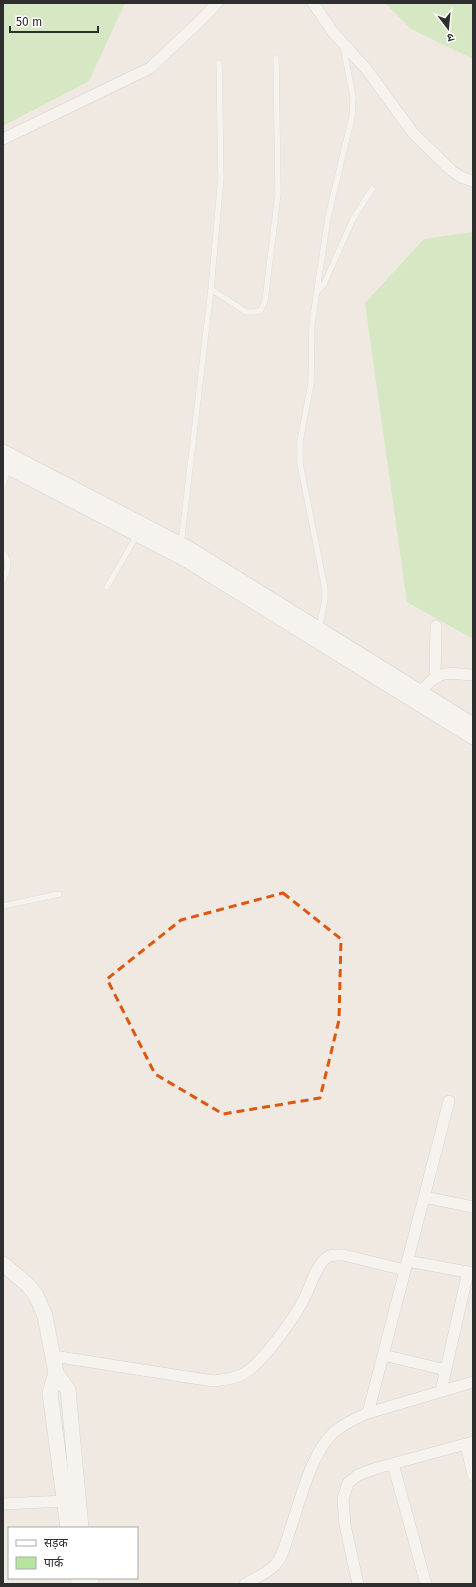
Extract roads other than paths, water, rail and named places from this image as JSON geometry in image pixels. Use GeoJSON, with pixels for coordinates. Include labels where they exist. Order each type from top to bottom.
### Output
{"type":"FeatureCollection","features":[{"type":"Feature","properties":{"kind":"main road"},"geometry":{"type":"LineString","coordinates":[[3,1264],[36,1295],[45,1316],[56,1373],[68,1390],[82,1527]]}},
{"type":"Feature","properties":{"kind":"main road"},"geometry":{"type":"LineString","coordinates":[[56,1373],[50,1393],[68,1527]]}},
{"type":"Feature","properties":{"kind":"street"},"geometry":{"type":"LineString","coordinates":[[3,139],[150,68],[217,3]]}},
{"type":"Feature","properties":{"kind":"street"},"geometry":{"type":"LineString","coordinates":[[312,3],[332,31],[367,70],[412,133],[452,171],[461,177],[473,181]]}},
{"type":"Feature","properties":{"kind":"street"},"geometry":{"type":"LineString","coordinates":[[3,451],[140,530],[184,560],[473,738]]}},
{"type":"Feature","properties":{"kind":"street"},"geometry":{"type":"LineString","coordinates":[[6,466],[140,530],[181,544],[473,724]]}},
{"type":"Feature","properties":{"kind":"street"},"geometry":{"type":"LineString","coordinates":[[435,676],[436,626]]}},
{"type":"Feature","properties":{"kind":"street"},"geometry":{"type":"LineString","coordinates":[[421,692],[435,676],[445,674],[473,675]]}},
{"type":"Feature","properties":{"kind":"street"},"geometry":{"type":"LineString","coordinates":[[368,1413],[449,1101]]}},
{"type":"Feature","properties":{"kind":"street"},"geometry":{"type":"LineString","coordinates":[[424,1196],[473,1208]]}},
{"type":"Feature","properties":{"kind":"street"},"geometry":{"type":"LineString","coordinates":[[53,1356],[213,1381],[230,1379],[243,1374],[256,1365],[285,1329],[302,1302],[320,1265],[326,1258],[333,1254],[406,1265],[471,1272],[441,1391]]}},
{"type":"Feature","properties":{"kind":"street"},"geometry":{"type":"LineString","coordinates":[[383,1355],[446,1370]]}},
{"type":"Feature","properties":{"kind":"street"},"geometry":{"type":"LineString","coordinates":[[245,1584],[275,1566],[282,1554],[305,1486],[320,1448],[334,1432],[351,1420],[368,1413],[473,1382]]}},
{"type":"Feature","properties":{"kind":"street"},"geometry":{"type":"LineString","coordinates":[[358,1584],[345,1525],[343,1499],[348,1483],[358,1475],[470,1443],[473,1475]]}},
{"type":"Feature","properties":{"kind":"street"},"geometry":{"type":"LineString","coordinates":[[393,1464],[426,1584]]}},
{"type":"Feature","properties":{"kind":"street"},"geometry":{"type":"LineString","coordinates":[[3,1504],[64,1501]]}},
{"type":"Feature","properties":{"kind":"lane"},"geometry":{"type":"LineString","coordinates":[[319,629],[325,599],[325,589],[300,463],[300,442],[311,384],[311,335],[328,217],[352,117],[353,96],[342,42]]}},
{"type":"Feature","properties":{"kind":"lane"},"geometry":{"type":"LineString","coordinates":[[211,289],[246,312],[261,310],[264,301],[278,194],[276,58]]}},
{"type":"Feature","properties":{"kind":"lane"},"geometry":{"type":"LineString","coordinates":[[181,544],[211,289],[221,177],[219,63]]}},
{"type":"Feature","properties":{"kind":"lane"},"geometry":{"type":"LineString","coordinates":[[317,292],[324,284],[353,219],[372,189]]}},
{"type":"Feature","properties":{"kind":"lane"},"geometry":{"type":"LineString","coordinates":[[3,486],[6,466]]}},
{"type":"Feature","properties":{"kind":"lane"},"geometry":{"type":"LineString","coordinates":[[107,587],[140,530]]}},
{"type":"Feature","properties":{"kind":"lane"},"geometry":{"type":"LineString","coordinates":[[3,554],[8,560],[8,566],[3,580]]}},
{"type":"Feature","properties":{"kind":"lane"},"geometry":{"type":"LineString","coordinates":[[3,906],[59,894]]}}]}
